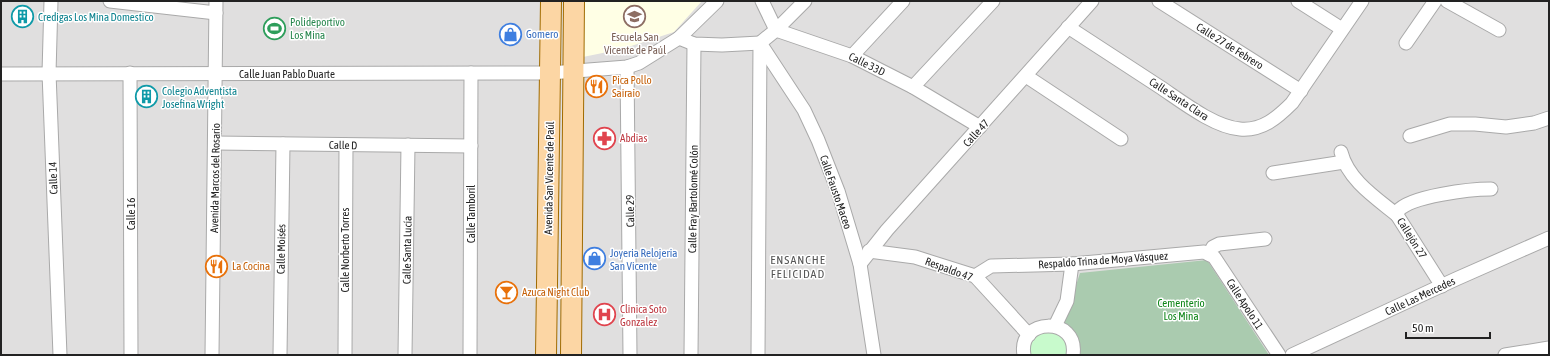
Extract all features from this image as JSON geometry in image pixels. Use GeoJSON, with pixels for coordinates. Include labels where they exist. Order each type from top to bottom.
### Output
{"type":"FeatureCollection","features":[{"type":"Feature","properties":{"kind":"main road","name":"Avenida San Vicente de Paúl"},"geometry":{"type":"LineString","coordinates":[[546,355],[551,1]]}},
{"type":"Feature","properties":{"kind":"main road","name":"Avenida San Vicente de Paúl"},"geometry":{"type":"LineString","coordinates":[[571,355],[574,1]]}},
{"type":"Feature","properties":{"kind":"street","name":"Calle 14"},"geometry":{"type":"LineString","coordinates":[[50,1],[49,73],[60,355]]}},
{"type":"Feature","properties":{"kind":"street"},"geometry":{"type":"LineString","coordinates":[[110,1],[216,7]]}},
{"type":"Feature","properties":{"kind":"street"},"geometry":{"type":"LineString","coordinates":[[627,67],[639,62],[679,38],[717,1]]}},
{"type":"Feature","properties":{"kind":"street"},"geometry":{"type":"LineString","coordinates":[[762,1],[776,30]]}},
{"type":"Feature","properties":{"kind":"street"},"geometry":{"type":"LineString","coordinates":[[679,38],[694,44],[722,45],[760,43],[806,1]]}},
{"type":"Feature","properties":{"kind":"street"},"geometry":{"type":"LineString","coordinates":[[852,56],[903,1]]}},
{"type":"Feature","properties":{"kind":"street"},"geometry":{"type":"LineString","coordinates":[[913,87],[993,1]]}},
{"type":"Feature","properties":{"kind":"street","name":"Calle 47"},"geometry":{"type":"LineString","coordinates":[[860,264],[1092,1]]}},
{"type":"Feature","properties":{"kind":"street","name":"Calle 27 de Febrero"},"geometry":{"type":"LineString","coordinates":[[1159,1],[1301,91]]}},
{"type":"Feature","properties":{"kind":"street"},"geometry":{"type":"LineString","coordinates":[[1298,1],[1342,29]]}},
{"type":"Feature","properties":{"kind":"street","name":"Calle Santa Clara"},"geometry":{"type":"LineString","coordinates":[[1068,27],[1209,119],[1239,129],[1252,128],[1265,125],[1279,116],[1301,91],[1362,1]]}},
{"type":"Feature","properties":{"kind":"street"},"geometry":{"type":"LineString","coordinates":[[1406,43],[1435,1]]}},
{"type":"Feature","properties":{"kind":"street"},"geometry":{"type":"LineString","coordinates":[[1447,1],[1499,30]]}},
{"type":"Feature","properties":{"kind":"street","name":"Avenida Marcos del Rosario"},"geometry":{"type":"LineString","coordinates":[[212,355],[216,7]]}},
{"type":"Feature","properties":{"kind":"street","name":"Calle 33D"},"geometry":{"type":"LineString","coordinates":[[776,30],[852,56],[913,87],[980,128]]}},
{"type":"Feature","properties":{"kind":"street"},"geometry":{"type":"LineString","coordinates":[[758,355],[760,43]]}},
{"type":"Feature","properties":{"kind":"street","name":"Calle Fausto Maceo"},"geometry":{"type":"LineString","coordinates":[[760,43],[804,110],[818,140],[838,191],[860,264],[874,355]]}},
{"type":"Feature","properties":{"kind":"street","name":"Calle Fray Bartolomé Colón"},"geometry":{"type":"LineString","coordinates":[[691,355],[694,44]]}},
{"type":"Feature","properties":{"kind":"street","name":"Calle Juan Pablo Duarte"},"geometry":{"type":"LineString","coordinates":[[1,74],[550,74],[627,67]]}},
{"type":"Feature","properties":{"kind":"street","name":"Calle 29"},"geometry":{"type":"LineString","coordinates":[[627,67],[630,355]]}},
{"type":"Feature","properties":{"kind":"street","name":"Calle 16"},"geometry":{"type":"LineString","coordinates":[[130,73],[131,355]]}},
{"type":"Feature","properties":{"kind":"street","name":"Calle Tamboril"},"geometry":{"type":"LineString","coordinates":[[470,355],[471,73]]}},
{"type":"Feature","properties":{"kind":"street"},"geometry":{"type":"LineString","coordinates":[[1026,76],[1121,139]]}},
{"type":"Feature","properties":{"kind":"street"},"geometry":{"type":"LineString","coordinates":[[1410,136],[1450,124],[1475,124],[1506,127],[1534,123],[1549,118]]}},
{"type":"Feature","properties":{"kind":"street","name":"Calle D"},"geometry":{"type":"LineString","coordinates":[[215,143],[471,146]]}},
{"type":"Feature","properties":{"kind":"street","name":"Calle Moisés"},"geometry":{"type":"LineString","coordinates":[[280,355],[282,144]]}},
{"type":"Feature","properties":{"kind":"street","name":"Calle Norberto Torres"},"geometry":{"type":"LineString","coordinates":[[345,355],[346,145]]}},
{"type":"Feature","properties":{"kind":"street","name":"Calle Santa Lucía"},"geometry":{"type":"LineString","coordinates":[[405,355],[408,145]]}},
{"type":"Feature","properties":{"kind":"street"},"geometry":{"type":"LineString","coordinates":[[1273,174],[1342,157],[1365,190],[1397,215]]}},
{"type":"Feature","properties":{"kind":"street","name":"Callejón 27"},"geometry":{"type":"LineString","coordinates":[[1442,286],[1397,215],[1398,211],[1404,207],[1431,197],[1470,190],[1491,189]]}},
{"type":"Feature","properties":{"kind":"street","name":"Calle Las Mercedes"},"geometry":{"type":"LineString","coordinates":[[1292,355],[1549,238]]}},
{"type":"Feature","properties":{"kind":"street"},"geometry":{"type":"LineString","coordinates":[[1209,254],[1213,247],[1219,244],[1265,239]]}},
{"type":"Feature","properties":{"kind":"street","name":"Respaldo 47"},"geometry":{"type":"LineString","coordinates":[[870,251],[915,257],[975,276],[1029,335]]}},
{"type":"Feature","properties":{"kind":"street","name":"Respaldo Trina de Moya Vásquez"},"geometry":{"type":"LineString","coordinates":[[975,276],[991,266],[1072,264],[1204,252],[1209,254]]}},
{"type":"Feature","properties":{"kind":"street","name":"Calle Apolo 11"},"geometry":{"type":"LineString","coordinates":[[1209,254],[1214,257],[1279,355]]}},
{"type":"Feature","properties":{"kind":"street"},"geometry":{"type":"LineString","coordinates":[[1055,326],[1067,301],[1072,264]]}},
{"type":"Feature","properties":{"kind":"street"},"geometry":{"type":"LineString","coordinates":[[1024,355],[1024,343],[1029,335],[1041,326],[1055,326],[1068,336],[1072,343],[1073,355]]}},
{"type":"Feature","properties":{"kind":"street"},"geometry":{"type":"LineString","coordinates":[[1505,355],[1549,348]]}},
{"type":"Feature","properties":{"kind":"shaded area"},"geometry":{"type":"Polygon","coordinates":[[[1,1],[1549,1],[1549,355],[1,355],[1,1]]]}},
{"type":"Feature","properties":{"kind":"shaded area","name":"Escuela San Vicente de Paúl"},"geometry":{"type":"Polygon","coordinates":[[[583,1],[702,1],[674,32],[622,49],[583,57],[583,1]]]}},
{"type":"Feature","properties":{"kind":"green space","name":"Cementerio Los Mina"},"geometry":{"type":"Polygon","coordinates":[[[1207,260],[1269,355],[1078,355],[1079,350],[1077,341],[1073,333],[1064,322],[1080,273],[1207,260]]]}},
{"type":"Feature","properties":{"kind":"green space"},"geometry":{"type":"Polygon","coordinates":[[[1042,330],[1064,335],[1070,355],[1028,355],[1031,339],[1042,330]]]}},
{"type":"Feature","properties":{"kind":"place","name":"Credigas Los Mina Domestico"},"geometry":{"type":"Point","coordinates":[22,17]}},
{"type":"Feature","properties":{"kind":"place","name":"Escuela San Vicente de Paúl"},"geometry":{"type":"Point","coordinates":[635,17]}},
{"type":"Feature","properties":{"kind":"place","name":"Polideportivo Los Mina"},"geometry":{"type":"Point","coordinates":[274,28]}},
{"type":"Feature","properties":{"kind":"place","name":"Gomero"},"geometry":{"type":"Point","coordinates":[511,34]}},
{"type":"Feature","properties":{"kind":"place","name":"Pica Pollo Sairaio"},"geometry":{"type":"Point","coordinates":[597,86]}},
{"type":"Feature","properties":{"kind":"place","name":"Colegio Adventista Josefina Wright"},"geometry":{"type":"Point","coordinates":[146,97]}},
{"type":"Feature","properties":{"kind":"place","name":"Abdias"},"geometry":{"type":"Point","coordinates":[605,138]}},
{"type":"Feature","properties":{"kind":"place","name":"Joyeria Relojeria San Vicente"},"geometry":{"type":"Point","coordinates":[595,259]}},
{"type":"Feature","properties":{"kind":"place","name":"La Cocina"},"geometry":{"type":"Point","coordinates":[217,266]}},
{"type":"Feature","properties":{"kind":"place","name":"Azuca Night Club"},"geometry":{"type":"Point","coordinates":[506,292]}},
{"type":"Feature","properties":{"kind":"place","name":"Clinica Soto Gonzalez"},"geometry":{"type":"Point","coordinates":[605,315]}},
{"type":"Feature","properties":{"kind":"district","name":"ENSANCHE FELICIDAD"},"geometry":{"type":"Point","coordinates":[798,267]}}]}
